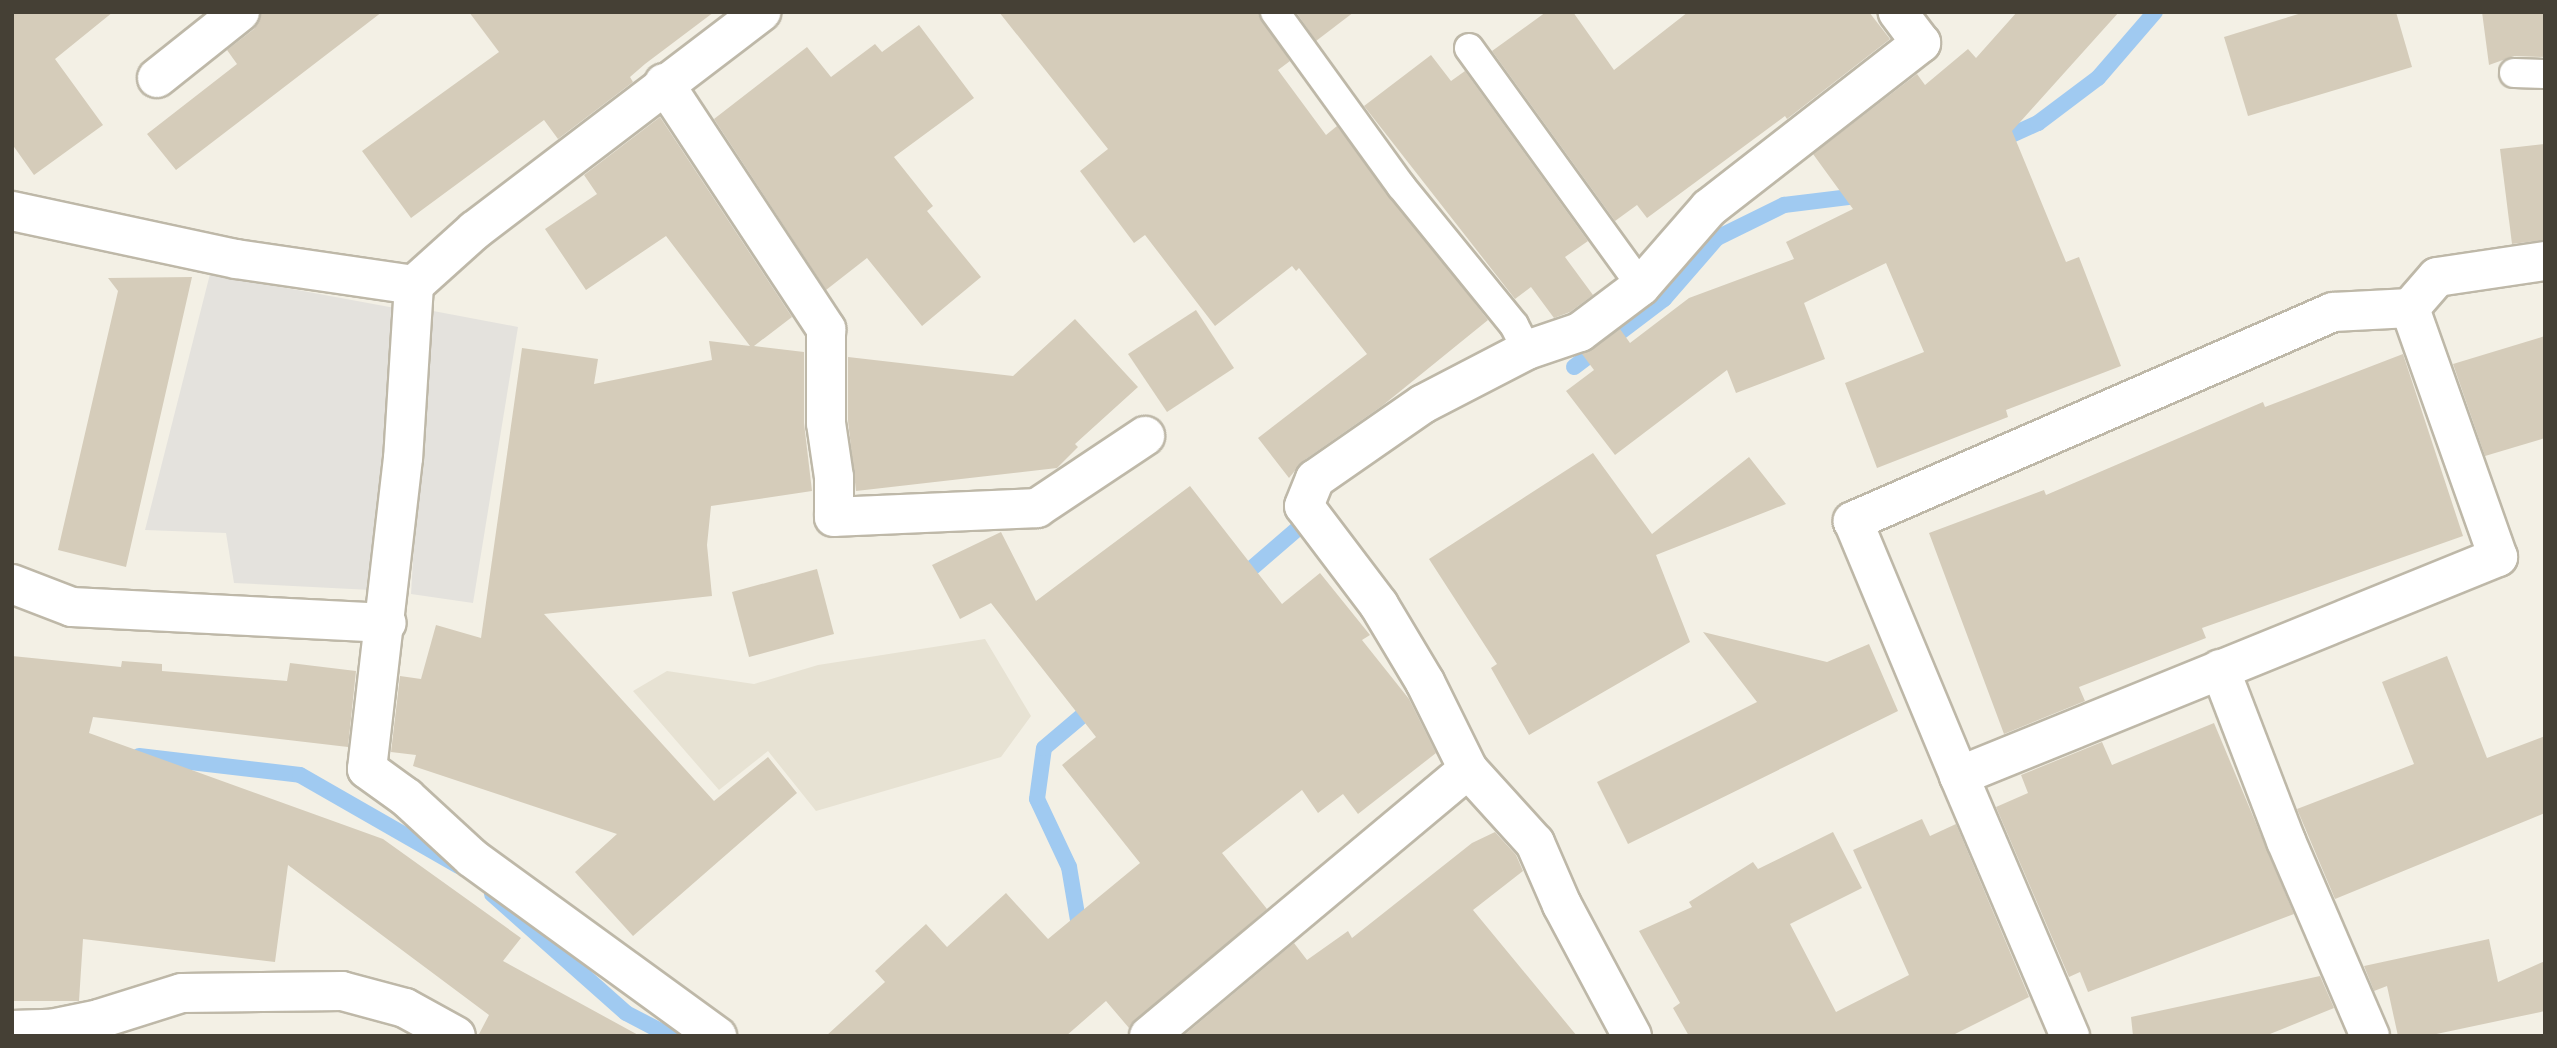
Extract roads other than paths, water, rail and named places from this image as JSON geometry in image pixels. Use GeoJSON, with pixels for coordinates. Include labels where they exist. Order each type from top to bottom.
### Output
{"type":"FeatureCollection","features":[{"type":"Feature","properties":{"kind":"street"},"geometry":{"type":"LineString","coordinates":[[157,78],[240,12]]}},
{"type":"Feature","properties":{"kind":"street"},"geometry":{"type":"LineString","coordinates":[[717,1036],[472,858],[407,797],[367,769],[387,623],[414,285],[475,230],[664,83],[761,12]]}},
{"type":"Feature","properties":{"kind":"street"},"geometry":{"type":"LineString","coordinates":[[1632,1036],[1562,905],[1535,843],[1468,769],[1425,681],[1380,604],[1304,506],[1315,479],[1423,404],[1527,350],[1580,332],[1641,286],[1709,208],[1921,43],[1898,12]]}},
{"type":"Feature","properties":{"kind":"street"},"geometry":{"type":"LineString","coordinates":[[664,83],[827,329],[826,423],[834,477],[834,517],[1037,508],[1145,436]]}},
{"type":"Feature","properties":{"kind":"street"},"geometry":{"type":"LineString","coordinates":[[12,211],[236,259],[414,285]]}},
{"type":"Feature","properties":{"kind":"street"},"geometry":{"type":"LineString","coordinates":[[2070,1036],[1853,521],[2333,312],[2410,308],[2438,277],[2545,261]]}},
{"type":"Feature","properties":{"kind":"street"},"geometry":{"type":"LineString","coordinates":[[1959,776],[2498,557],[2410,308]]}},
{"type":"Feature","properties":{"kind":"street"},"geometry":{"type":"LineString","coordinates":[[12,584],[72,607],[387,623]]}},
{"type":"Feature","properties":{"kind":"street"},"geometry":{"type":"LineString","coordinates":[[2220,669],[2286,841],[2370,1036]]}},
{"type":"Feature","properties":{"kind":"street"},"geometry":{"type":"LineString","coordinates":[[1153,1034],[1468,769]]}},
{"type":"Feature","properties":{"kind":"street"},"geometry":{"type":"LineString","coordinates":[[12,1030],[50,1029],[99,1019],[182,993],[342,990],[405,1008],[456,1036]]}},
{"type":"Feature","properties":{"kind":"lane"},"geometry":{"type":"LineString","coordinates":[[1275,12],[1401,186],[1514,325],[1527,350]]}},
{"type":"Feature","properties":{"kind":"lane"},"geometry":{"type":"LineString","coordinates":[[1469,48],[1641,286]]}},
{"type":"Feature","properties":{"kind":"lane"},"geometry":{"type":"LineString","coordinates":[[2514,73],[2545,74]]}},
{"type":"Feature","properties":{"kind":"waterway"},"geometry":{"type":"LineString","coordinates":[[1996,142],[2038,123],[2098,78],[2155,12]]}},
{"type":"Feature","properties":{"kind":"waterway"},"geometry":{"type":"LineString","coordinates":[[1574,367],[1664,299],[1717,238],[1784,205],[1866,195]]}},
{"type":"Feature","properties":{"kind":"waterway"},"geometry":{"type":"LineString","coordinates":[[1237,581],[1296,530]]}},
{"type":"Feature","properties":{"kind":"waterway"},"geometry":{"type":"LineString","coordinates":[[1080,932],[1069,867],[1037,799],[1044,748],[1096,704]]}},
{"type":"Feature","properties":{"kind":"waterway"},"geometry":{"type":"LineString","coordinates":[[139,756],[300,775],[459,866]]}},
{"type":"Feature","properties":{"kind":"waterway"},"geometry":{"type":"LineString","coordinates":[[492,894],[626,1013],[670,1036]]}}]}
